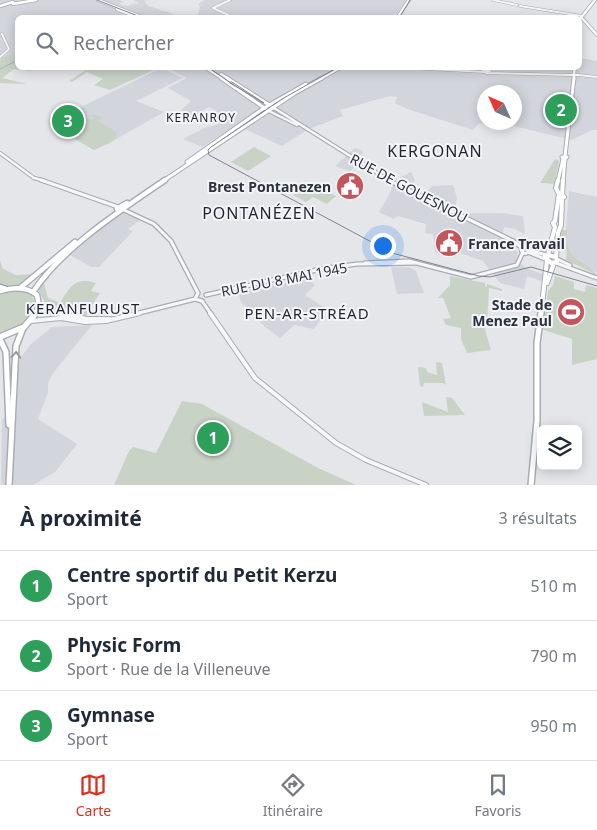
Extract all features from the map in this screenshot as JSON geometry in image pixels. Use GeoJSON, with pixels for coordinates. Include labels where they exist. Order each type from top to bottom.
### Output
{"type":"FeatureCollection","features":[{"type":"Feature","properties":{"kind":"main road"},"geometry":{"type":"LineString","coordinates":[[3,6],[32,0]]}},
{"type":"Feature","properties":{"kind":"main road"},"geometry":{"type":"LineString","coordinates":[[12,3],[36,0]]}},
{"type":"Feature","properties":{"kind":"main road"},"geometry":{"type":"LineString","coordinates":[[94,0],[132,15]]}},
{"type":"Feature","properties":{"kind":"main road"},"geometry":{"type":"LineString","coordinates":[[98,0],[136,15]]}},
{"type":"Feature","properties":{"kind":"main road"},"geometry":{"type":"LineString","coordinates":[[399,15],[410,0]]}},
{"type":"Feature","properties":{"kind":"main road"},"geometry":{"type":"LineString","coordinates":[[402,15],[410,0]]}},
{"type":"Feature","properties":{"kind":"main road"},"geometry":{"type":"LineString","coordinates":[[595,0],[582,20],[597,35]]}},
{"type":"Feature","properties":{"kind":"main road","name":"RUE DE GOUESNOU"},"geometry":{"type":"LineString","coordinates":[[209,70],[269,111]]}},
{"type":"Feature","properties":{"kind":"main road","name":"RUE DE GOUESNOU"},"geometry":{"type":"LineString","coordinates":[[214,70],[274,108]]}},
{"type":"Feature","properties":{"kind":"main road"},"geometry":{"type":"LineString","coordinates":[[20,288],[121,208],[269,104],[331,70]]}},
{"type":"Feature","properties":{"kind":"main road"},"geometry":{"type":"LineString","coordinates":[[33,292],[43,277],[65,256],[121,208],[269,111],[337,70]]}},
{"type":"Feature","properties":{"kind":"main road"},"geometry":{"type":"LineString","coordinates":[[545,287],[555,260],[560,193],[575,70]]}},
{"type":"Feature","properties":{"kind":"main road"},"geometry":{"type":"LineString","coordinates":[[531,485],[537,421],[537,343],[547,257],[557,224]]}},
{"type":"Feature","properties":{"kind":"main road"},"geometry":{"type":"LineString","coordinates":[[547,257],[555,260]]}},
{"type":"Feature","properties":{"kind":"main road"},"geometry":{"type":"LineString","coordinates":[[547,257],[555,260]]}},
{"type":"Feature","properties":{"kind":"main road"},"geometry":{"type":"LineString","coordinates":[[0,286],[6,289]]}},
{"type":"Feature","properties":{"kind":"main road"},"geometry":{"type":"LineString","coordinates":[[0,292],[6,289],[20,288],[33,292],[37,296],[39,306],[31,321],[23,328],[0,338],[6,352],[10,440]]}},
{"type":"Feature","properties":{"kind":"main road"},"geometry":{"type":"LineString","coordinates":[[9,485],[16,346],[23,328]]}},
{"type":"Feature","properties":{"kind":"street"},"geometry":{"type":"LineString","coordinates":[[227,15],[212,8],[230,0]]}},
{"type":"Feature","properties":{"kind":"street"},"geometry":{"type":"LineString","coordinates":[[493,0],[560,15]]}},
{"type":"Feature","properties":{"kind":"street"},"geometry":{"type":"LineString","coordinates":[[0,58],[9,49],[1,34]]}},
{"type":"Feature","properties":{"kind":"street"},"geometry":{"type":"LineString","coordinates":[[444,70],[574,75],[597,78]]}},
{"type":"Feature","properties":{"kind":"street","name":"RUE DE GOUESNOU"},"geometry":{"type":"LineString","coordinates":[[274,108],[344,154],[373,169],[383,178],[512,241],[522,250],[525,247],[528,251],[547,257]]}},
{"type":"Feature","properties":{"kind":"street","name":"RUE DE GOUESNOU"},"geometry":{"type":"LineString","coordinates":[[269,111],[298,125]]}},
{"type":"Feature","properties":{"kind":"street"},"geometry":{"type":"LineString","coordinates":[[0,153],[34,178],[99,199],[150,222],[166,234],[171,241],[198,293]]}},
{"type":"Feature","properties":{"kind":"street","name":"RUE DU 8 MAI 1945"},"geometry":{"type":"LineString","coordinates":[[206,295],[322,269],[362,264],[416,263],[471,277],[517,265],[522,250]]}},
{"type":"Feature","properties":{"kind":"street"},"geometry":{"type":"LineString","coordinates":[[555,260],[597,278]]}},
{"type":"Feature","properties":{"kind":"street"},"geometry":{"type":"LineString","coordinates":[[198,293],[203,292],[206,295],[202,301]]}},
{"type":"Feature","properties":{"kind":"street"},"geometry":{"type":"LineString","coordinates":[[195,299],[198,293]]}},
{"type":"Feature","properties":{"kind":"street"},"geometry":{"type":"LineString","coordinates":[[31,321],[61,318],[91,322],[195,299],[202,301],[255,378],[278,397],[342,447],[366,460],[426,485]]}},
{"type":"Feature","properties":{"kind":"street"},"geometry":{"type":"LineString","coordinates":[[39,306],[54,312],[77,317],[110,319]]}},
{"type":"Feature","properties":{"kind":"shaded area"},"geometry":{"type":"Polygon","coordinates":[[[0,0],[119,0],[124,2],[118,4],[127,6],[138,3],[134,0],[144,0],[148,6],[174,14],[15,15],[15,54],[3,57],[0,60],[0,0]]]}},
{"type":"Feature","properties":{"kind":"shaded area"},"geometry":{"type":"Polygon","coordinates":[[[205,0],[407,0],[396,15],[199,15],[200,7],[198,4],[205,0]]]}},
{"type":"Feature","properties":{"kind":"shaded area"},"geometry":{"type":"Polygon","coordinates":[[[15,54],[15,69],[2,78],[27,84],[0,83],[0,60],[3,57],[15,54]]]}},
{"type":"Feature","properties":{"kind":"shaded area","name":"KERGONAN"},"geometry":{"type":"Polygon","coordinates":[[[582,58],[597,61],[597,130],[592,130],[572,140],[522,128],[522,85],[477,85],[477,125],[473,130],[407,109],[395,103],[397,97],[390,96],[340,110],[343,116],[309,129],[282,146],[236,125],[202,147],[183,139],[204,128],[216,125],[220,120],[213,114],[217,111],[209,107],[191,117],[180,111],[191,101],[168,88],[187,78],[170,70],[582,70],[582,58]]]}},
{"type":"Feature","properties":{"kind":"shaded area"},"geometry":{"type":"Polygon","coordinates":[[[86,70],[154,70],[110,90],[94,85],[103,79],[87,72],[72,82],[69,81],[86,70]]]}},
{"type":"Feature","properties":{"kind":"shaded area"},"geometry":{"type":"Polygon","coordinates":[[[157,70],[166,70],[183,78],[136,101],[164,112],[94,150],[48,123],[157,70]]]}},
{"type":"Feature","properties":{"kind":"shaded area"},"geometry":{"type":"Polygon","coordinates":[[[95,114],[103,118],[98,121],[117,134],[111,142],[94,150],[60,130],[80,120],[94,119],[90,116],[95,114]]]}},
{"type":"Feature","properties":{"kind":"shaded area"},"geometry":{"type":"Polygon","coordinates":[[[254,147],[271,156],[248,171],[231,162],[254,147]]]}},
{"type":"Feature","properties":{"kind":"shaded area"},"geometry":{"type":"Polygon","coordinates":[[[355,148],[363,151],[358,159],[359,163],[350,171],[335,166],[355,148]]]}},
{"type":"Feature","properties":{"kind":"shaded area"},"geometry":{"type":"Polygon","coordinates":[[[555,159],[559,161],[555,184],[540,183],[555,159]]]}},
{"type":"Feature","properties":{"kind":"shaded area"},"geometry":{"type":"Polygon","coordinates":[[[411,172],[415,180],[410,191],[421,197],[432,186],[453,185],[457,198],[455,211],[463,215],[466,213],[501,213],[523,216],[525,234],[515,229],[504,227],[502,238],[508,240],[509,245],[518,252],[517,262],[545,275],[544,282],[527,276],[524,289],[500,283],[483,261],[446,248],[440,255],[435,252],[433,234],[425,233],[426,224],[398,216],[393,219],[379,212],[395,180],[411,172]]]}},
{"type":"Feature","properties":{"kind":"shaded area"},"geometry":{"type":"Polygon","coordinates":[[[318,187],[336,196],[327,204],[313,197],[306,202],[293,195],[300,190],[309,193],[318,187]]]}},
{"type":"Feature","properties":{"kind":"shaded area"},"geometry":{"type":"Polygon","coordinates":[[[569,191],[597,197],[597,273],[580,263],[570,252],[565,242],[569,191]]]}},
{"type":"Feature","properties":{"kind":"shaded area"},"geometry":{"type":"Polygon","coordinates":[[[124,212],[140,220],[128,229],[133,231],[99,267],[91,267],[70,255],[93,234],[124,212]]]}},
{"type":"Feature","properties":{"kind":"shaded area"},"geometry":{"type":"Polygon","coordinates":[[[561,230],[567,230],[568,248],[571,253],[597,275],[566,260],[567,251],[558,251],[561,230]]]}},
{"type":"Feature","properties":{"kind":"shaded area"},"geometry":{"type":"Polygon","coordinates":[[[0,261],[3,269],[16,275],[35,274],[28,280],[14,286],[5,286],[0,284],[0,261]]]}},
{"type":"Feature","properties":{"kind":"shaded area"},"geometry":{"type":"Polygon","coordinates":[[[391,267],[409,267],[416,271],[424,293],[397,294],[391,267]]]}},
{"type":"Feature","properties":{"kind":"shaded area"},"geometry":{"type":"Polygon","coordinates":[[[47,276],[50,277],[44,283],[48,298],[60,303],[70,288],[78,282],[89,281],[96,283],[91,291],[100,293],[87,313],[87,317],[63,312],[46,305],[38,289],[47,276]]]}},
{"type":"Feature","properties":{"kind":"shaded area"},"geometry":{"type":"Polygon","coordinates":[[[450,276],[485,283],[487,287],[487,284],[502,289],[502,291],[489,288],[487,324],[484,326],[491,350],[467,353],[461,339],[461,328],[446,325],[443,319],[451,318],[443,298],[438,298],[450,285],[450,276]]]}},
{"type":"Feature","properties":{"kind":"shaded area","name":"Stade de Menez Paul"},"geometry":{"type":"Polygon","coordinates":[[[555,276],[574,282],[574,289],[585,292],[586,285],[597,288],[597,359],[572,365],[572,339],[543,330],[548,291],[553,285],[555,276]]]}},
{"type":"Feature","properties":{"kind":"shaded area"},"geometry":{"type":"Polygon","coordinates":[[[306,279],[315,285],[305,295],[327,309],[314,329],[294,325],[280,338],[264,326],[241,302],[238,292],[306,279]]]}},
{"type":"Feature","properties":{"kind":"shaded area"},"geometry":{"type":"Polygon","coordinates":[[[20,290],[32,296],[35,303],[34,310],[27,321],[0,335],[0,294],[20,290]]]}},
{"type":"Feature","properties":{"kind":"shaded area"},"geometry":{"type":"Polygon","coordinates":[[[92,325],[53,373],[48,383],[48,393],[38,419],[77,444],[55,472],[33,485],[1,485],[2,419],[17,414],[18,369],[21,357],[31,344],[52,327],[92,325]]]}},
{"type":"Feature","properties":{"kind":"shaded area"},"geometry":{"type":"Polygon","coordinates":[[[436,362],[442,363],[446,385],[443,383],[424,383],[423,387],[420,386],[418,367],[426,368],[427,372],[437,375],[436,362]]]}},
{"type":"Feature","properties":{"kind":"shaded area"},"geometry":{"type":"Polygon","coordinates":[[[446,397],[452,398],[465,415],[424,416],[422,402],[448,412],[446,397]]]}},
{"type":"Feature","properties":{"kind":"shaded area"},"geometry":{"type":"Polygon","coordinates":[[[182,401],[202,404],[318,468],[356,485],[114,485],[129,451],[133,447],[156,453],[182,401]]]}},
{"type":"Feature","properties":{"kind":"waterway"},"geometry":{"type":"LineString","coordinates":[[0,69],[15,62]]}},
{"type":"Feature","properties":{"kind":"tram line"},"geometry":{"type":"LineString","coordinates":[[97,0],[135,15]]}},
{"type":"Feature","properties":{"kind":"tram line"},"geometry":{"type":"LineString","coordinates":[[401,15],[410,0]]}},
{"type":"Feature","properties":{"kind":"tram line"},"geometry":{"type":"LineString","coordinates":[[212,70],[230,83]]}},
{"type":"Feature","properties":{"kind":"tram line"},"geometry":{"type":"LineString","coordinates":[[333,70],[282,99],[211,147],[208,150],[209,155],[392,253],[479,276],[490,277],[531,267],[597,286]]}},
{"type":"Feature","properties":{"kind":"tram line"},"geometry":{"type":"LineString","coordinates":[[230,83],[232,82],[264,103],[234,86]]}},
{"type":"Feature","properties":{"kind":"tram line"},"geometry":{"type":"LineString","coordinates":[[230,83],[234,86]]}},
{"type":"Feature","properties":{"kind":"tram line"},"geometry":{"type":"LineString","coordinates":[[230,83],[234,86]]}},
{"type":"Feature","properties":{"kind":"place","name":"Physic Form"},"geometry":{"type":"Point","coordinates":[561,110]}},
{"type":"Feature","properties":{"kind":"place","name":"Gymnase"},"geometry":{"type":"Point","coordinates":[68,121]}},
{"type":"Feature","properties":{"kind":"place","name":"Brest Pontanezen"},"geometry":{"type":"Point","coordinates":[350,186]}},
{"type":"Feature","properties":{"kind":"place","name":"France Travail"},"geometry":{"type":"Point","coordinates":[449,243]}},
{"type":"Feature","properties":{"kind":"place","name":"Stade de Menez Paul"},"geometry":{"type":"Point","coordinates":[571,312]}},
{"type":"Feature","properties":{"kind":"place","name":"Centre sportif du Petit Kerzu"},"geometry":{"type":"Point","coordinates":[213,438]}},
{"type":"Feature","properties":{"kind":"district","name":"KERANROY"},"geometry":{"type":"Point","coordinates":[201,117]}},
{"type":"Feature","properties":{"kind":"district","name":"KERGONAN"},"geometry":{"type":"Point","coordinates":[435,151]}},
{"type":"Feature","properties":{"kind":"district","name":"PONTANÉZEN"},"geometry":{"type":"Point","coordinates":[259,213]}},
{"type":"Feature","properties":{"kind":"district","name":"KERANFURUST"},"geometry":{"type":"Point","coordinates":[83,308]}},
{"type":"Feature","properties":{"kind":"district","name":"PEN-AR-STRÉAD"},"geometry":{"type":"Point","coordinates":[307,313]}}]}
